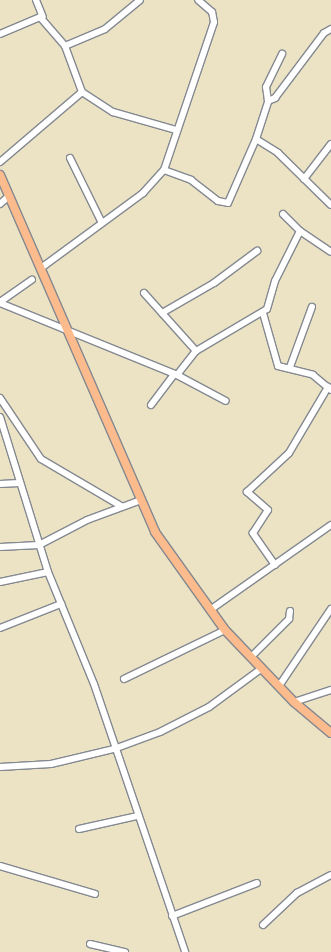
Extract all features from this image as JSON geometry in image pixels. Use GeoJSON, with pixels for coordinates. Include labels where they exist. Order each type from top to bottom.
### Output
{"type":"FeatureCollection","features":[{"type":"Feature","properties":{"kind":"main road"},"geometry":{"type":"LineString","coordinates":[[0,175],[140,500],[172,560],[225,630],[294,702],[331,733]]}},
{"type":"Feature","properties":{"kind":"street"},"geometry":{"type":"LineString","coordinates":[[36,0],[43,17],[64,46],[82,92],[113,112],[176,130]]}},
{"type":"Feature","properties":{"kind":"street"},"geometry":{"type":"LineString","coordinates":[[64,46],[105,29],[140,0]]}},
{"type":"Feature","properties":{"kind":"street"},"geometry":{"type":"LineString","coordinates":[[41,268],[101,221],[142,193],[164,170],[176,130],[214,22],[212,12],[198,0]]}},
{"type":"Feature","properties":{"kind":"street"},"geometry":{"type":"LineString","coordinates":[[0,34],[43,17]]}},
{"type":"Feature","properties":{"kind":"street"},"geometry":{"type":"LineString","coordinates":[[268,101],[275,98],[324,33],[331,29]]}},
{"type":"Feature","properties":{"kind":"street"},"geometry":{"type":"LineString","coordinates":[[164,170],[190,180],[218,201],[228,203],[256,140],[268,101],[266,87],[282,54]]}},
{"type":"Feature","properties":{"kind":"street"},"geometry":{"type":"LineString","coordinates":[[0,162],[82,92]]}},
{"type":"Feature","properties":{"kind":"street"},"geometry":{"type":"LineString","coordinates":[[256,140],[278,153],[331,204]]}},
{"type":"Feature","properties":{"kind":"street"},"geometry":{"type":"LineString","coordinates":[[304,179],[331,144]]}},
{"type":"Feature","properties":{"kind":"street"},"geometry":{"type":"LineString","coordinates":[[70,158],[101,221]]}},
{"type":"Feature","properties":{"kind":"street"},"geometry":{"type":"LineString","coordinates":[[0,204],[9,196]]}},
{"type":"Feature","properties":{"kind":"street"},"geometry":{"type":"LineString","coordinates":[[283,214],[300,231],[331,252]]}},
{"type":"Feature","properties":{"kind":"street"},"geometry":{"type":"LineString","coordinates":[[151,405],[196,351],[263,313],[300,231]]}},
{"type":"Feature","properties":{"kind":"street"},"geometry":{"type":"LineString","coordinates":[[162,313],[214,283],[257,251]]}},
{"type":"Feature","properties":{"kind":"street"},"geometry":{"type":"LineString","coordinates":[[0,303],[32,280]]}},
{"type":"Feature","properties":{"kind":"street"},"geometry":{"type":"LineString","coordinates":[[144,293],[196,351]]}},
{"type":"Feature","properties":{"kind":"street"},"geometry":{"type":"LineString","coordinates":[[0,303],[175,375],[226,401]]}},
{"type":"Feature","properties":{"kind":"street"},"geometry":{"type":"LineString","coordinates":[[290,367],[312,307]]}},
{"type":"Feature","properties":{"kind":"street"},"geometry":{"type":"LineString","coordinates":[[263,313],[276,363],[317,377],[330,389],[289,453],[247,492],[268,510],[253,533],[276,565]]}},
{"type":"Feature","properties":{"kind":"street"},"geometry":{"type":"LineString","coordinates":[[0,398],[41,459],[121,506]]}},
{"type":"Feature","properties":{"kind":"street"},"geometry":{"type":"LineString","coordinates":[[0,417],[19,483],[48,572],[94,684],[136,816],[185,952]]}},
{"type":"Feature","properties":{"kind":"street"},"geometry":{"type":"LineString","coordinates":[[0,484],[19,483]]}},
{"type":"Feature","properties":{"kind":"street"},"geometry":{"type":"LineString","coordinates":[[0,547],[39,545],[121,506],[140,500]]}},
{"type":"Feature","properties":{"kind":"street"},"geometry":{"type":"LineString","coordinates":[[210,610],[276,565],[331,524]]}},
{"type":"Feature","properties":{"kind":"street"},"geometry":{"type":"LineString","coordinates":[[0,582],[48,572]]}},
{"type":"Feature","properties":{"kind":"street"},"geometry":{"type":"LineString","coordinates":[[0,628],[61,604]]}},
{"type":"Feature","properties":{"kind":"street"},"geometry":{"type":"LineString","coordinates":[[279,686],[331,609]]}},
{"type":"Feature","properties":{"kind":"street"},"geometry":{"type":"LineString","coordinates":[[251,657],[289,619],[290,611]]}},
{"type":"Feature","properties":{"kind":"street"},"geometry":{"type":"LineString","coordinates":[[124,679],[225,630]]}},
{"type":"Feature","properties":{"kind":"street"},"geometry":{"type":"LineString","coordinates":[[0,767],[51,764],[114,749],[160,732],[209,707],[261,669]]}},
{"type":"Feature","properties":{"kind":"street"},"geometry":{"type":"LineString","coordinates":[[294,702],[331,690]]}},
{"type":"Feature","properties":{"kind":"street"},"geometry":{"type":"LineString","coordinates":[[79,829],[136,816]]}},
{"type":"Feature","properties":{"kind":"street"},"geometry":{"type":"LineString","coordinates":[[0,866],[95,894]]}},
{"type":"Feature","properties":{"kind":"street"},"geometry":{"type":"LineString","coordinates":[[263,925],[297,893],[331,875]]}},
{"type":"Feature","properties":{"kind":"street"},"geometry":{"type":"LineString","coordinates":[[172,916],[257,882]]}},
{"type":"Feature","properties":{"kind":"street"},"geometry":{"type":"LineString","coordinates":[[90,944],[125,952]]}}]}
